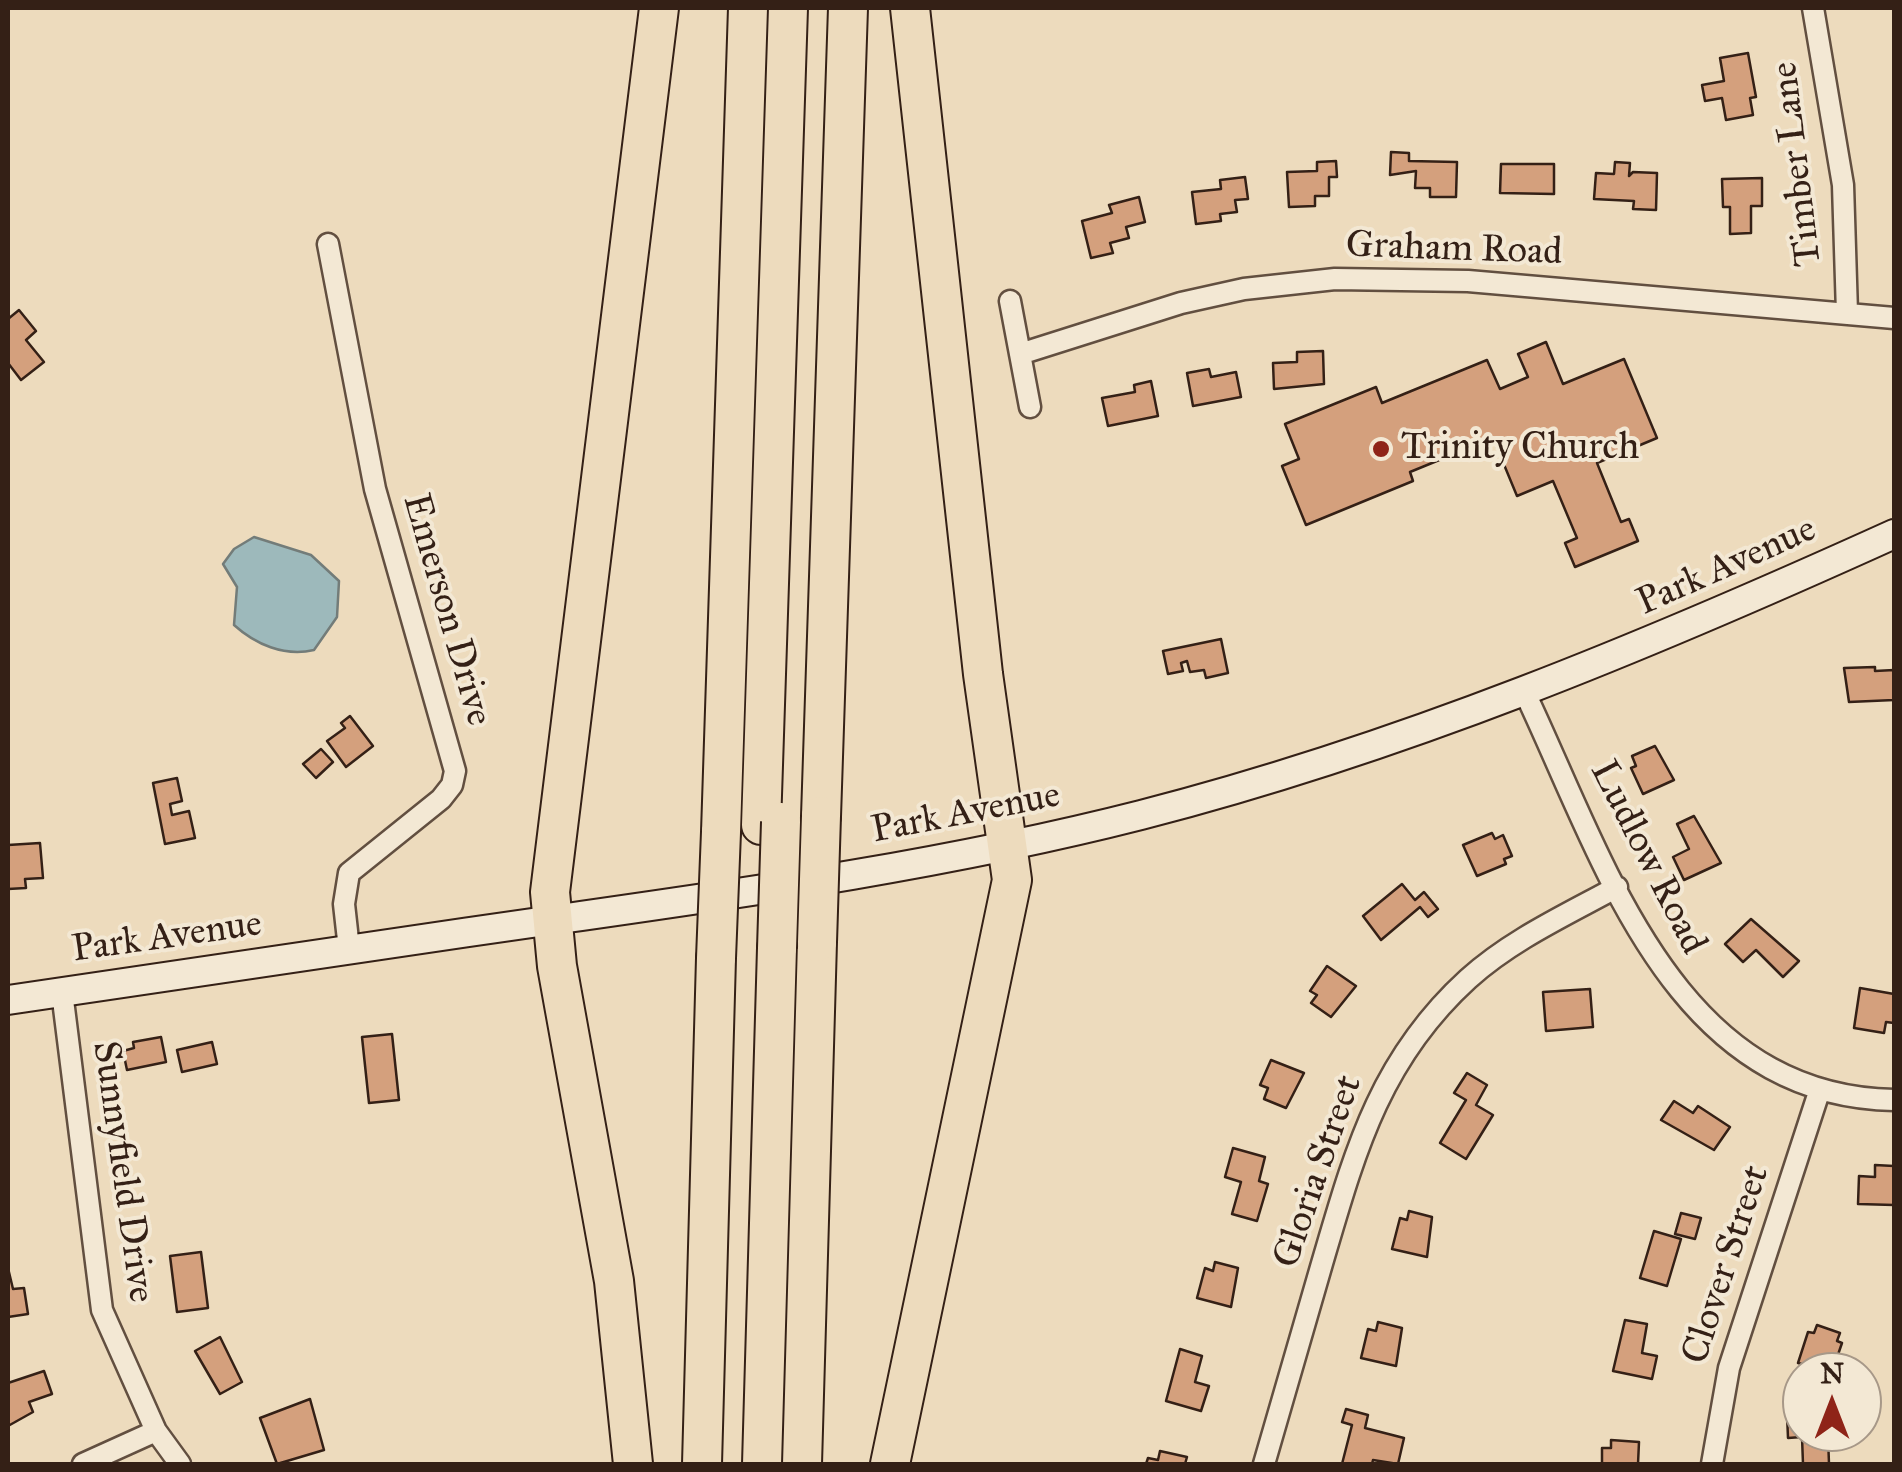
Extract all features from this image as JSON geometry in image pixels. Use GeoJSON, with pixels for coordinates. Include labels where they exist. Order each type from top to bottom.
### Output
{"type":"FeatureCollection","features":[{"type":"Feature","properties":{"kind":"highway"},"geometry":{"type":"LineString","coordinates":[[633,1464],[614,1281],[551,920],[552,868],[576,662],[606,463],[660,8]]}},
{"type":"Feature","properties":{"kind":"highway"},"geometry":{"type":"LineString","coordinates":[[702,1464],[748,8]]}},
{"type":"Feature","properties":{"kind":"highway"},"geometry":{"type":"LineString","coordinates":[[740,1464],[767,950],[788,8]]}},
{"type":"Feature","properties":{"kind":"highway"},"geometry":{"type":"LineString","coordinates":[[771,824],[808,8]]}},
{"type":"Feature","properties":{"kind":"highway"},"geometry":{"type":"LineString","coordinates":[[802,1464],[848,8]]}},
{"type":"Feature","properties":{"kind":"highway"},"geometry":{"type":"LineString","coordinates":[[890,1464],[1010,900],[1010,845],[983,674],[910,8]]}},
{"type":"Feature","properties":{"kind":"highway"},"geometry":{"type":"LineString","coordinates":[[762,1464],[767,950]]}},
{"type":"Feature","properties":{"kind":"main road","name":"Park Avenue"},"geometry":{"type":"LineString","coordinates":[[8,1000],[773,889],[1010,845],[1232,789],[1525,693],[1894,534]]}},
{"type":"Feature","properties":{"kind":"street","name":"Timber Lane"},"geometry":{"type":"LineString","coordinates":[[1813,8],[1843,185],[1847,313]]}},
{"type":"Feature","properties":{"kind":"street","name":"Emerson Drive"},"geometry":{"type":"LineString","coordinates":[[328,244],[375,489],[455,770],[452,785],[441,799],[349,873],[344,904],[349,949]]}},
{"type":"Feature","properties":{"kind":"street","name":"Graham Road"},"geometry":{"type":"LineString","coordinates":[[1020,354],[1180,303],[1259,287],[1335,279],[1468,281],[1894,318]]}},
{"type":"Feature","properties":{"kind":"street"},"geometry":{"type":"LineString","coordinates":[[1010,301],[1030,407]]}},
{"type":"Feature","properties":{"kind":"street","name":"Ludlow Road"},"geometry":{"type":"LineString","coordinates":[[1525,693],[1655,961],[1690,1007],[1760,1062],[1820,1089],[1894,1100]]}},
{"type":"Feature","properties":{"kind":"street","name":"Gloria Street"},"geometry":{"type":"LineString","coordinates":[[1264,1464],[1356,1148],[1396,1064],[1417,1032],[1469,978],[1518,941],[1617,887]]}},
{"type":"Feature","properties":{"kind":"street","name":"Sunnyfield Drive"},"geometry":{"type":"LineString","coordinates":[[62,992],[102,1310],[156,1431],[180,1464]]}},
{"type":"Feature","properties":{"kind":"street","name":"Clover Street"},"geometry":{"type":"LineString","coordinates":[[1712,1464],[1729,1368],[1820,1089]]}},
{"type":"Feature","properties":{"kind":"street"},"geometry":{"type":"LineString","coordinates":[[83,1464],[156,1431]]}},
{"type":"Feature","properties":{"kind":"water"},"geometry":{"type":"Polygon","coordinates":[[[254,537],[311,555],[339,581],[337,617],[314,650],[292,652],[271,647],[234,625],[237,587],[223,564],[234,549],[254,537]]]}},
{"type":"Feature","properties":{"kind":"building"},"geometry":{"type":"Polygon","coordinates":[[[1748,53],[1756,97],[1750,98],[1753,115],[1726,120],[1722,98],[1705,101],[1702,85],[1724,81],[1720,58],[1748,53]]]}},
{"type":"Feature","properties":{"kind":"building"},"geometry":{"type":"Polygon","coordinates":[[[1391,152],[1409,153],[1409,161],[1457,162],[1456,197],[1430,197],[1430,188],[1415,188],[1416,171],[1390,175],[1391,152]]]}},
{"type":"Feature","properties":{"kind":"building"},"geometry":{"type":"Polygon","coordinates":[[[1336,161],[1337,177],[1329,177],[1329,196],[1315,196],[1315,206],[1289,207],[1287,172],[1317,171],[1317,162],[1336,161]]]}},
{"type":"Feature","properties":{"kind":"building"},"geometry":{"type":"Polygon","coordinates":[[[1615,162],[1630,163],[1629,176],[1633,172],[1657,173],[1656,210],[1633,209],[1634,201],[1594,199],[1596,173],[1614,174],[1615,162]]]}},
{"type":"Feature","properties":{"kind":"building"},"geometry":{"type":"Polygon","coordinates":[[[1501,164],[1554,164],[1554,194],[1500,193],[1501,164]]]}},
{"type":"Feature","properties":{"kind":"building"},"geometry":{"type":"Polygon","coordinates":[[[1245,177],[1248,199],[1235,200],[1237,212],[1220,214],[1221,221],[1196,224],[1192,192],[1221,189],[1220,180],[1245,177]]]}},
{"type":"Feature","properties":{"kind":"building"},"geometry":{"type":"Polygon","coordinates":[[[1762,178],[1762,206],[1751,206],[1751,233],[1730,234],[1730,207],[1723,207],[1722,179],[1762,178]]]}},
{"type":"Feature","properties":{"kind":"building"},"geometry":{"type":"Polygon","coordinates":[[[1139,197],[1145,222],[1126,227],[1129,238],[1110,243],[1113,253],[1091,258],[1082,221],[1112,213],[1109,205],[1139,197]]]}},
{"type":"Feature","properties":{"kind":"building"},"geometry":{"type":"Polygon","coordinates":[[[19,310],[36,331],[26,340],[44,362],[21,380],[8,363],[8,319],[19,310]]]}},
{"type":"Feature","properties":{"kind":"building","name":"Trinity Church"},"geometry":{"type":"Polygon","coordinates":[[[1546,342],[1563,384],[1624,359],[1657,438],[1597,463],[1621,522],[1629,519],[1638,541],[1575,567],[1565,543],[1577,538],[1553,481],[1517,496],[1493,438],[1410,472],[1413,481],[1306,525],[1282,466],[1299,459],[1285,424],[1376,387],[1382,403],[1487,360],[1500,389],[1528,377],[1518,354],[1546,342]]]}},
{"type":"Feature","properties":{"kind":"building"},"geometry":{"type":"Polygon","coordinates":[[[1323,351],[1324,384],[1274,389],[1273,363],[1297,362],[1297,352],[1323,351]]]}},
{"type":"Feature","properties":{"kind":"building"},"geometry":{"type":"Polygon","coordinates":[[[1209,369],[1211,377],[1236,372],[1241,397],[1193,406],[1187,373],[1209,369]]]}},
{"type":"Feature","properties":{"kind":"building"},"geometry":{"type":"Polygon","coordinates":[[[1151,381],[1158,416],[1108,426],[1102,398],[1135,392],[1134,385],[1151,381]]]}},
{"type":"Feature","properties":{"kind":"building"},"geometry":{"type":"Polygon","coordinates":[[[1221,639],[1228,673],[1206,678],[1204,670],[1190,672],[1187,661],[1181,663],[1183,671],[1168,674],[1163,651],[1221,639]]]}},
{"type":"Feature","properties":{"kind":"building"},"geometry":{"type":"Polygon","coordinates":[[[1875,667],[1875,671],[1894,670],[1894,700],[1849,702],[1844,668],[1875,667]]]}},
{"type":"Feature","properties":{"kind":"building"},"geometry":{"type":"Polygon","coordinates":[[[350,716],[373,746],[346,767],[327,741],[345,728],[341,723],[350,716]]]}},
{"type":"Feature","properties":{"kind":"building"},"geometry":{"type":"Polygon","coordinates":[[[1655,746],[1674,780],[1643,794],[1631,768],[1636,766],[1632,756],[1655,746]]]}},
{"type":"Feature","properties":{"kind":"building"},"geometry":{"type":"Polygon","coordinates":[[[321,749],[333,762],[316,778],[303,764],[321,749]]]}},
{"type":"Feature","properties":{"kind":"building"},"geometry":{"type":"Polygon","coordinates":[[[177,778],[182,801],[170,804],[172,815],[189,811],[195,838],[165,844],[153,783],[177,778]]]}},
{"type":"Feature","properties":{"kind":"building"},"geometry":{"type":"Polygon","coordinates":[[[1694,816],[1721,863],[1684,880],[1673,857],[1689,849],[1677,824],[1694,816]]]}},
{"type":"Feature","properties":{"kind":"building"},"geometry":{"type":"Polygon","coordinates":[[[1492,833],[1495,839],[1503,835],[1512,856],[1504,859],[1506,864],[1477,876],[1463,845],[1492,833]]]}},
{"type":"Feature","properties":{"kind":"building"},"geometry":{"type":"Polygon","coordinates":[[[40,843],[43,878],[25,879],[26,888],[8,889],[8,845],[40,843]]]}},
{"type":"Feature","properties":{"kind":"building"},"geometry":{"type":"Polygon","coordinates":[[[1402,884],[1415,900],[1424,892],[1438,909],[1428,917],[1420,907],[1381,940],[1363,916],[1402,884]]]}},
{"type":"Feature","properties":{"kind":"building"},"geometry":{"type":"Polygon","coordinates":[[[1751,919],[1799,961],[1783,977],[1756,950],[1743,962],[1725,944],[1751,919]]]}},
{"type":"Feature","properties":{"kind":"building"},"geometry":{"type":"Polygon","coordinates":[[[1327,966],[1356,986],[1331,1017],[1311,1003],[1317,995],[1310,991],[1327,966]]]}},
{"type":"Feature","properties":{"kind":"building"},"geometry":{"type":"Polygon","coordinates":[[[1860,988],[1894,994],[1894,1023],[1886,1022],[1884,1033],[1854,1028],[1860,988]]]}},
{"type":"Feature","properties":{"kind":"building"},"geometry":{"type":"Polygon","coordinates":[[[1590,989],[1593,1027],[1546,1031],[1543,992],[1590,989]]]}},
{"type":"Feature","properties":{"kind":"building"},"geometry":{"type":"Polygon","coordinates":[[[392,1034],[399,1100],[369,1103],[362,1037],[392,1034]]]}},
{"type":"Feature","properties":{"kind":"building"},"geometry":{"type":"Polygon","coordinates":[[[161,1037],[166,1062],[127,1070],[123,1051],[134,1048],[133,1042],[161,1037]]]}},
{"type":"Feature","properties":{"kind":"building"},"geometry":{"type":"Polygon","coordinates":[[[212,1042],[217,1064],[182,1072],[177,1050],[212,1042]]]}},
{"type":"Feature","properties":{"kind":"building"},"geometry":{"type":"Polygon","coordinates":[[[1271,1060],[1304,1073],[1286,1108],[1264,1099],[1268,1088],[1260,1085],[1271,1060]]]}},
{"type":"Feature","properties":{"kind":"building"},"geometry":{"type":"Polygon","coordinates":[[[1467,1073],[1487,1085],[1476,1105],[1493,1115],[1466,1159],[1440,1143],[1466,1100],[1454,1093],[1467,1073]]]}},
{"type":"Feature","properties":{"kind":"building"},"geometry":{"type":"Polygon","coordinates":[[[1674,1101],[1693,1113],[1698,1106],[1730,1127],[1714,1150],[1661,1120],[1674,1101]]]}},
{"type":"Feature","properties":{"kind":"building"},"geometry":{"type":"Polygon","coordinates":[[[1233,1148],[1265,1157],[1259,1181],[1268,1184],[1257,1221],[1232,1214],[1241,1182],[1225,1177],[1233,1148]]]}},
{"type":"Feature","properties":{"kind":"building"},"geometry":{"type":"Polygon","coordinates":[[[1875,1165],[1894,1166],[1894,1205],[1858,1204],[1859,1176],[1875,1177],[1875,1165]]]}},
{"type":"Feature","properties":{"kind":"building"},"geometry":{"type":"Polygon","coordinates":[[[1409,1211],[1432,1217],[1427,1257],[1392,1249],[1400,1218],[1407,1220],[1409,1211]]]}},
{"type":"Feature","properties":{"kind":"building"},"geometry":{"type":"Polygon","coordinates":[[[1681,1213],[1701,1218],[1695,1239],[1675,1234],[1681,1213]]]}},
{"type":"Feature","properties":{"kind":"building"},"geometry":{"type":"Polygon","coordinates":[[[1654,1231],[1681,1239],[1667,1286],[1640,1278],[1654,1231]]]}},
{"type":"Feature","properties":{"kind":"building"},"geometry":{"type":"Polygon","coordinates":[[[201,1252],[208,1308],[177,1312],[170,1256],[201,1252]]]}},
{"type":"Feature","properties":{"kind":"building"},"geometry":{"type":"Polygon","coordinates":[[[1215,1262],[1238,1268],[1231,1307],[1197,1298],[1205,1268],[1213,1271],[1215,1262]]]}},
{"type":"Feature","properties":{"kind":"building"},"geometry":{"type":"Polygon","coordinates":[[[8,1268],[13,1289],[24,1288],[28,1314],[8,1317],[8,1268]]]}},
{"type":"Feature","properties":{"kind":"building"},"geometry":{"type":"Polygon","coordinates":[[[1625,1320],[1647,1324],[1642,1353],[1657,1356],[1652,1379],[1613,1371],[1625,1320]]]}},
{"type":"Feature","properties":{"kind":"building"},"geometry":{"type":"Polygon","coordinates":[[[1378,1322],[1402,1328],[1396,1366],[1361,1358],[1368,1329],[1376,1331],[1378,1322]]]}},
{"type":"Feature","properties":{"kind":"building"},"geometry":{"type":"Polygon","coordinates":[[[1817,1325],[1840,1333],[1839,1352],[1802,1352],[1808,1332],[1814,1333],[1817,1325]]]}},
{"type":"Feature","properties":{"kind":"building"},"geometry":{"type":"Polygon","coordinates":[[[220,1337],[242,1382],[220,1394],[195,1351],[220,1337]]]}},
{"type":"Feature","properties":{"kind":"building"},"geometry":{"type":"Polygon","coordinates":[[[1180,1349],[1202,1356],[1195,1382],[1209,1386],[1201,1411],[1166,1401],[1180,1349]]]}},
{"type":"Feature","properties":{"kind":"building"},"geometry":{"type":"Polygon","coordinates":[[[44,1371],[52,1394],[29,1402],[33,1412],[8,1426],[8,1383],[44,1371]]]}},
{"type":"Feature","properties":{"kind":"building"},"geometry":{"type":"Polygon","coordinates":[[[310,1399],[324,1450],[277,1464],[260,1418],[310,1399]]]}},
{"type":"Feature","properties":{"kind":"building"},"geometry":{"type":"Polygon","coordinates":[[[1346,1409],[1368,1415],[1365,1428],[1404,1438],[1398,1464],[1373,1460],[1372,1464],[1342,1464],[1352,1425],[1342,1422],[1346,1409]]]}},
{"type":"Feature","properties":{"kind":"building"},"geometry":{"type":"Polygon","coordinates":[[[1611,1440],[1639,1442],[1638,1464],[1602,1464],[1602,1448],[1611,1448],[1611,1440]]]}},
{"type":"Feature","properties":{"kind":"building"},"geometry":{"type":"Polygon","coordinates":[[[1160,1451],[1187,1457],[1185,1464],[1146,1464],[1148,1458],[1158,1460],[1160,1451]]]}},
{"type":"Feature","properties":{"kind":"building"},"geometry":{"type":"Polygon","coordinates":[[[1803,1452],[1829,1452],[1829,1464],[1803,1464],[1803,1452]]]}},
{"type":"Feature","properties":{"kind":"place","name":"Trinity Church"},"geometry":{"type":"Point","coordinates":[1381,449]}}]}
